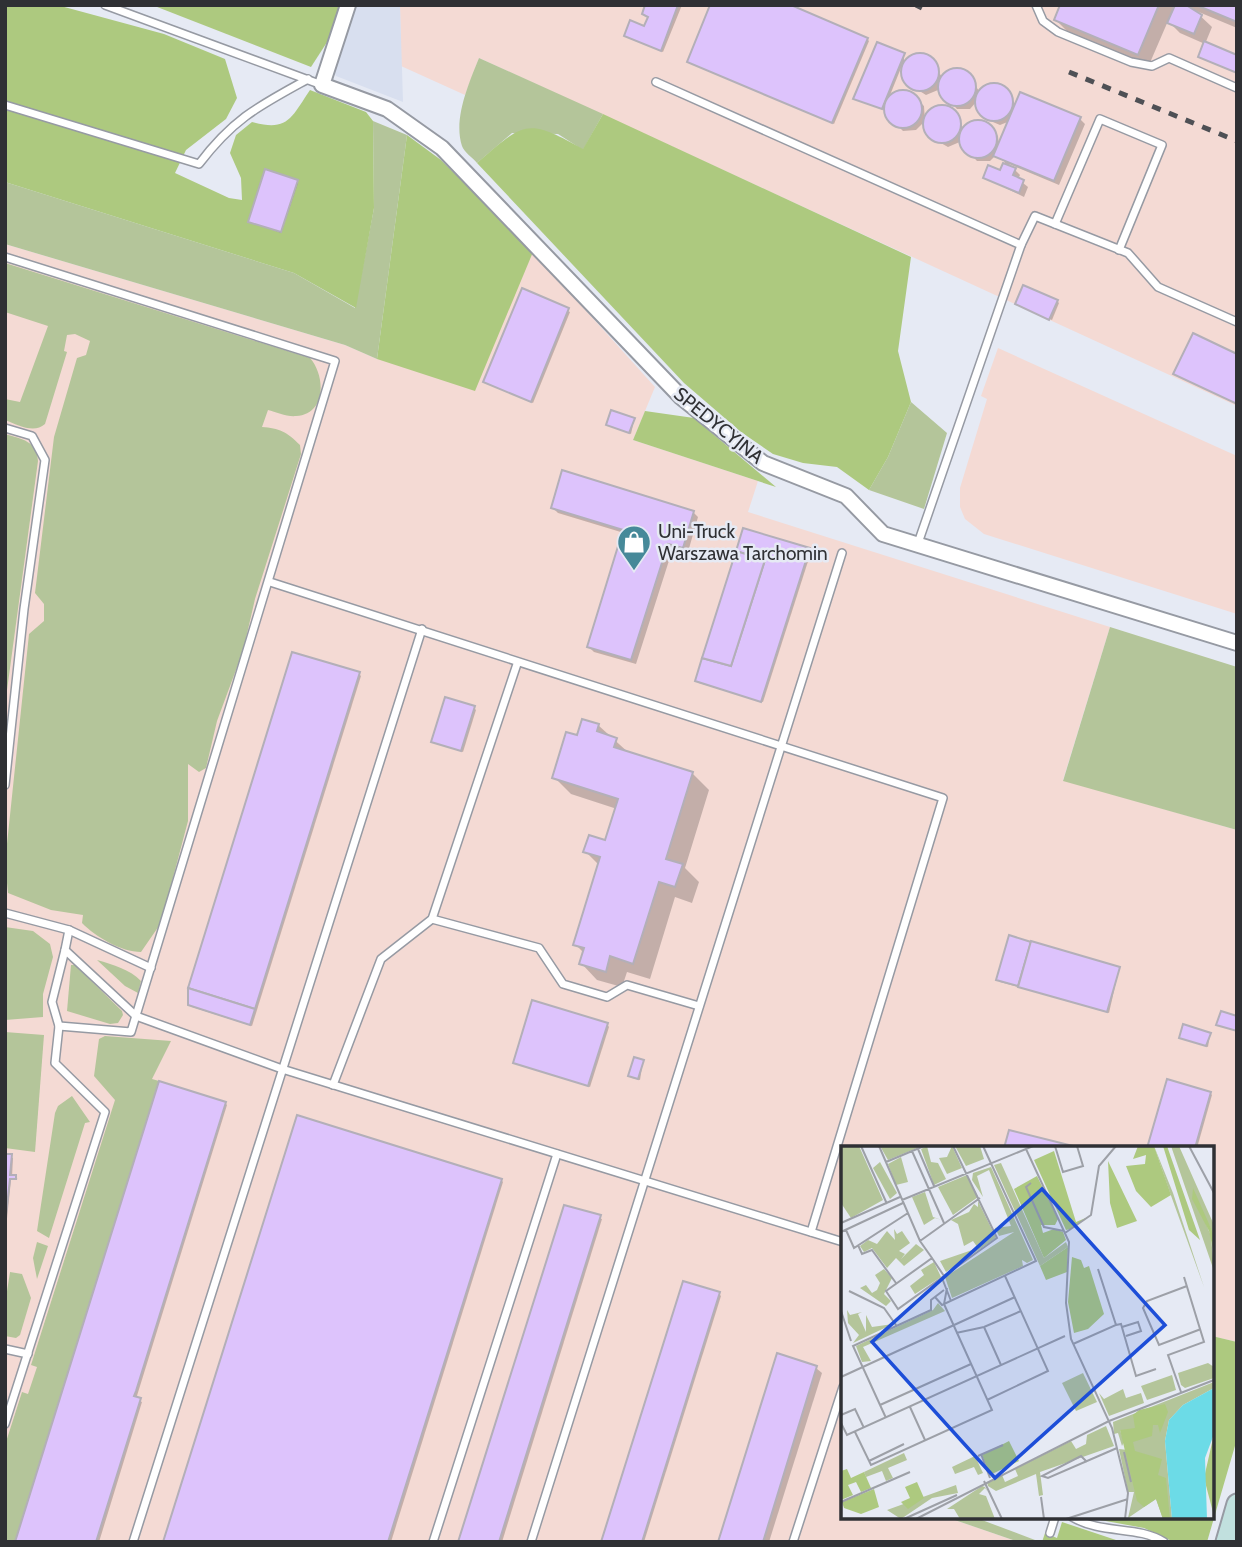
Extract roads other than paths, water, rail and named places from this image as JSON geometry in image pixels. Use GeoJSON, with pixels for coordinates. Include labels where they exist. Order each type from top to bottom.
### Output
{"type":"FeatureCollection","features":[{"type":"Feature","properties":{"kind":"main road"},"geometry":{"type":"LineString","coordinates":[[1226,1542],[1237,1504]]}},
{"type":"Feature","properties":{"kind":"street"},"geometry":{"type":"LineString","coordinates":[[315,82],[348,5]]}},
{"type":"Feature","properties":{"kind":"street","name":"SPEDYCYJNA"},"geometry":{"type":"LineString","coordinates":[[315,82],[387,109],[442,148],[681,397],[764,463],[846,496],[883,534],[1237,643]]}},
{"type":"Feature","properties":{"kind":"lane"},"geometry":{"type":"LineString","coordinates":[[105,5],[315,82]]}},
{"type":"Feature","properties":{"kind":"lane"},"geometry":{"type":"LineString","coordinates":[[1036,5],[1043,21],[1058,32],[1131,62],[1152,66],[1169,58],[1237,88]]}},
{"type":"Feature","properties":{"kind":"lane"},"geometry":{"type":"LineString","coordinates":[[5,105],[199,164],[230,127],[256,107],[315,82]]}},
{"type":"Feature","properties":{"kind":"lane"},"geometry":{"type":"LineString","coordinates":[[656,82],[1021,245]]}},
{"type":"Feature","properties":{"kind":"lane"},"geometry":{"type":"LineString","coordinates":[[1055,224],[1100,120],[1113,125],[1162,145],[1119,250]]}},
{"type":"Feature","properties":{"kind":"lane"},"geometry":{"type":"LineString","coordinates":[[917,546],[1021,245],[1035,216],[1128,253],[1158,287],[1237,322]]}},
{"type":"Feature","properties":{"kind":"lane"},"geometry":{"type":"LineString","coordinates":[[5,257],[335,361],[131,1032],[59,1026]]}},
{"type":"Feature","properties":{"kind":"lane"},"geometry":{"type":"LineString","coordinates":[[5,428],[32,436],[44,460],[24,609],[5,785]]}},
{"type":"Feature","properties":{"kind":"lane"},"geometry":{"type":"LineString","coordinates":[[531,1542],[842,553]]}},
{"type":"Feature","properties":{"kind":"lane"},"geometry":{"type":"LineString","coordinates":[[270,582],[422,629],[517,664],[943,798],[811,1232]]}},
{"type":"Feature","properties":{"kind":"lane"},"geometry":{"type":"LineString","coordinates":[[133,1542],[422,629]]}},
{"type":"Feature","properties":{"kind":"lane"},"geometry":{"type":"LineString","coordinates":[[333,1085],[381,959],[432,919],[517,664]]}},
{"type":"Feature","properties":{"kind":"lane"},"geometry":{"type":"LineString","coordinates":[[5,913],[69,930],[151,968]]}},
{"type":"Feature","properties":{"kind":"lane"},"geometry":{"type":"LineString","coordinates":[[432,919],[539,948],[563,984],[607,997],[627,985],[699,1006]]}},
{"type":"Feature","properties":{"kind":"lane"},"geometry":{"type":"LineString","coordinates":[[5,1424],[105,1112],[55,1063],[59,1026],[52,1002],[69,930]]}},
{"type":"Feature","properties":{"kind":"lane"},"geometry":{"type":"LineString","coordinates":[[65,950],[136,1016],[282,1069],[841,1241]]}},
{"type":"Feature","properties":{"kind":"lane"},"geometry":{"type":"LineString","coordinates":[[433,1542],[558,1154]]}},
{"type":"Feature","properties":{"kind":"lane"},"geometry":{"type":"LineString","coordinates":[[5,1349],[28,1354]]}},
{"type":"Feature","properties":{"kind":"lane"},"geometry":{"type":"LineString","coordinates":[[793,1542],[841,1393]]}},
{"type":"Feature","properties":{"kind":"lane"},"geometry":{"type":"LineString","coordinates":[[1050,1532],[1054,1519]]}},
{"type":"Feature","properties":{"kind":"lane"},"geometry":{"type":"LineString","coordinates":[[1077,1519],[1106,1531],[1131,1532],[1164,1542]]}},
{"type":"Feature","properties":{"kind":"railway"},"geometry":{"type":"LineString","coordinates":[[916,5],[922,8]]}},
{"type":"Feature","properties":{"kind":"railway"},"geometry":{"type":"LineString","coordinates":[[1069,72],[1237,141]]}},
{"type":"Feature","properties":{"kind":"place","name":"Uni-Truck Warszawa Tarchomin"},"geometry":{"type":"Point","coordinates":[634,572]}}]}
